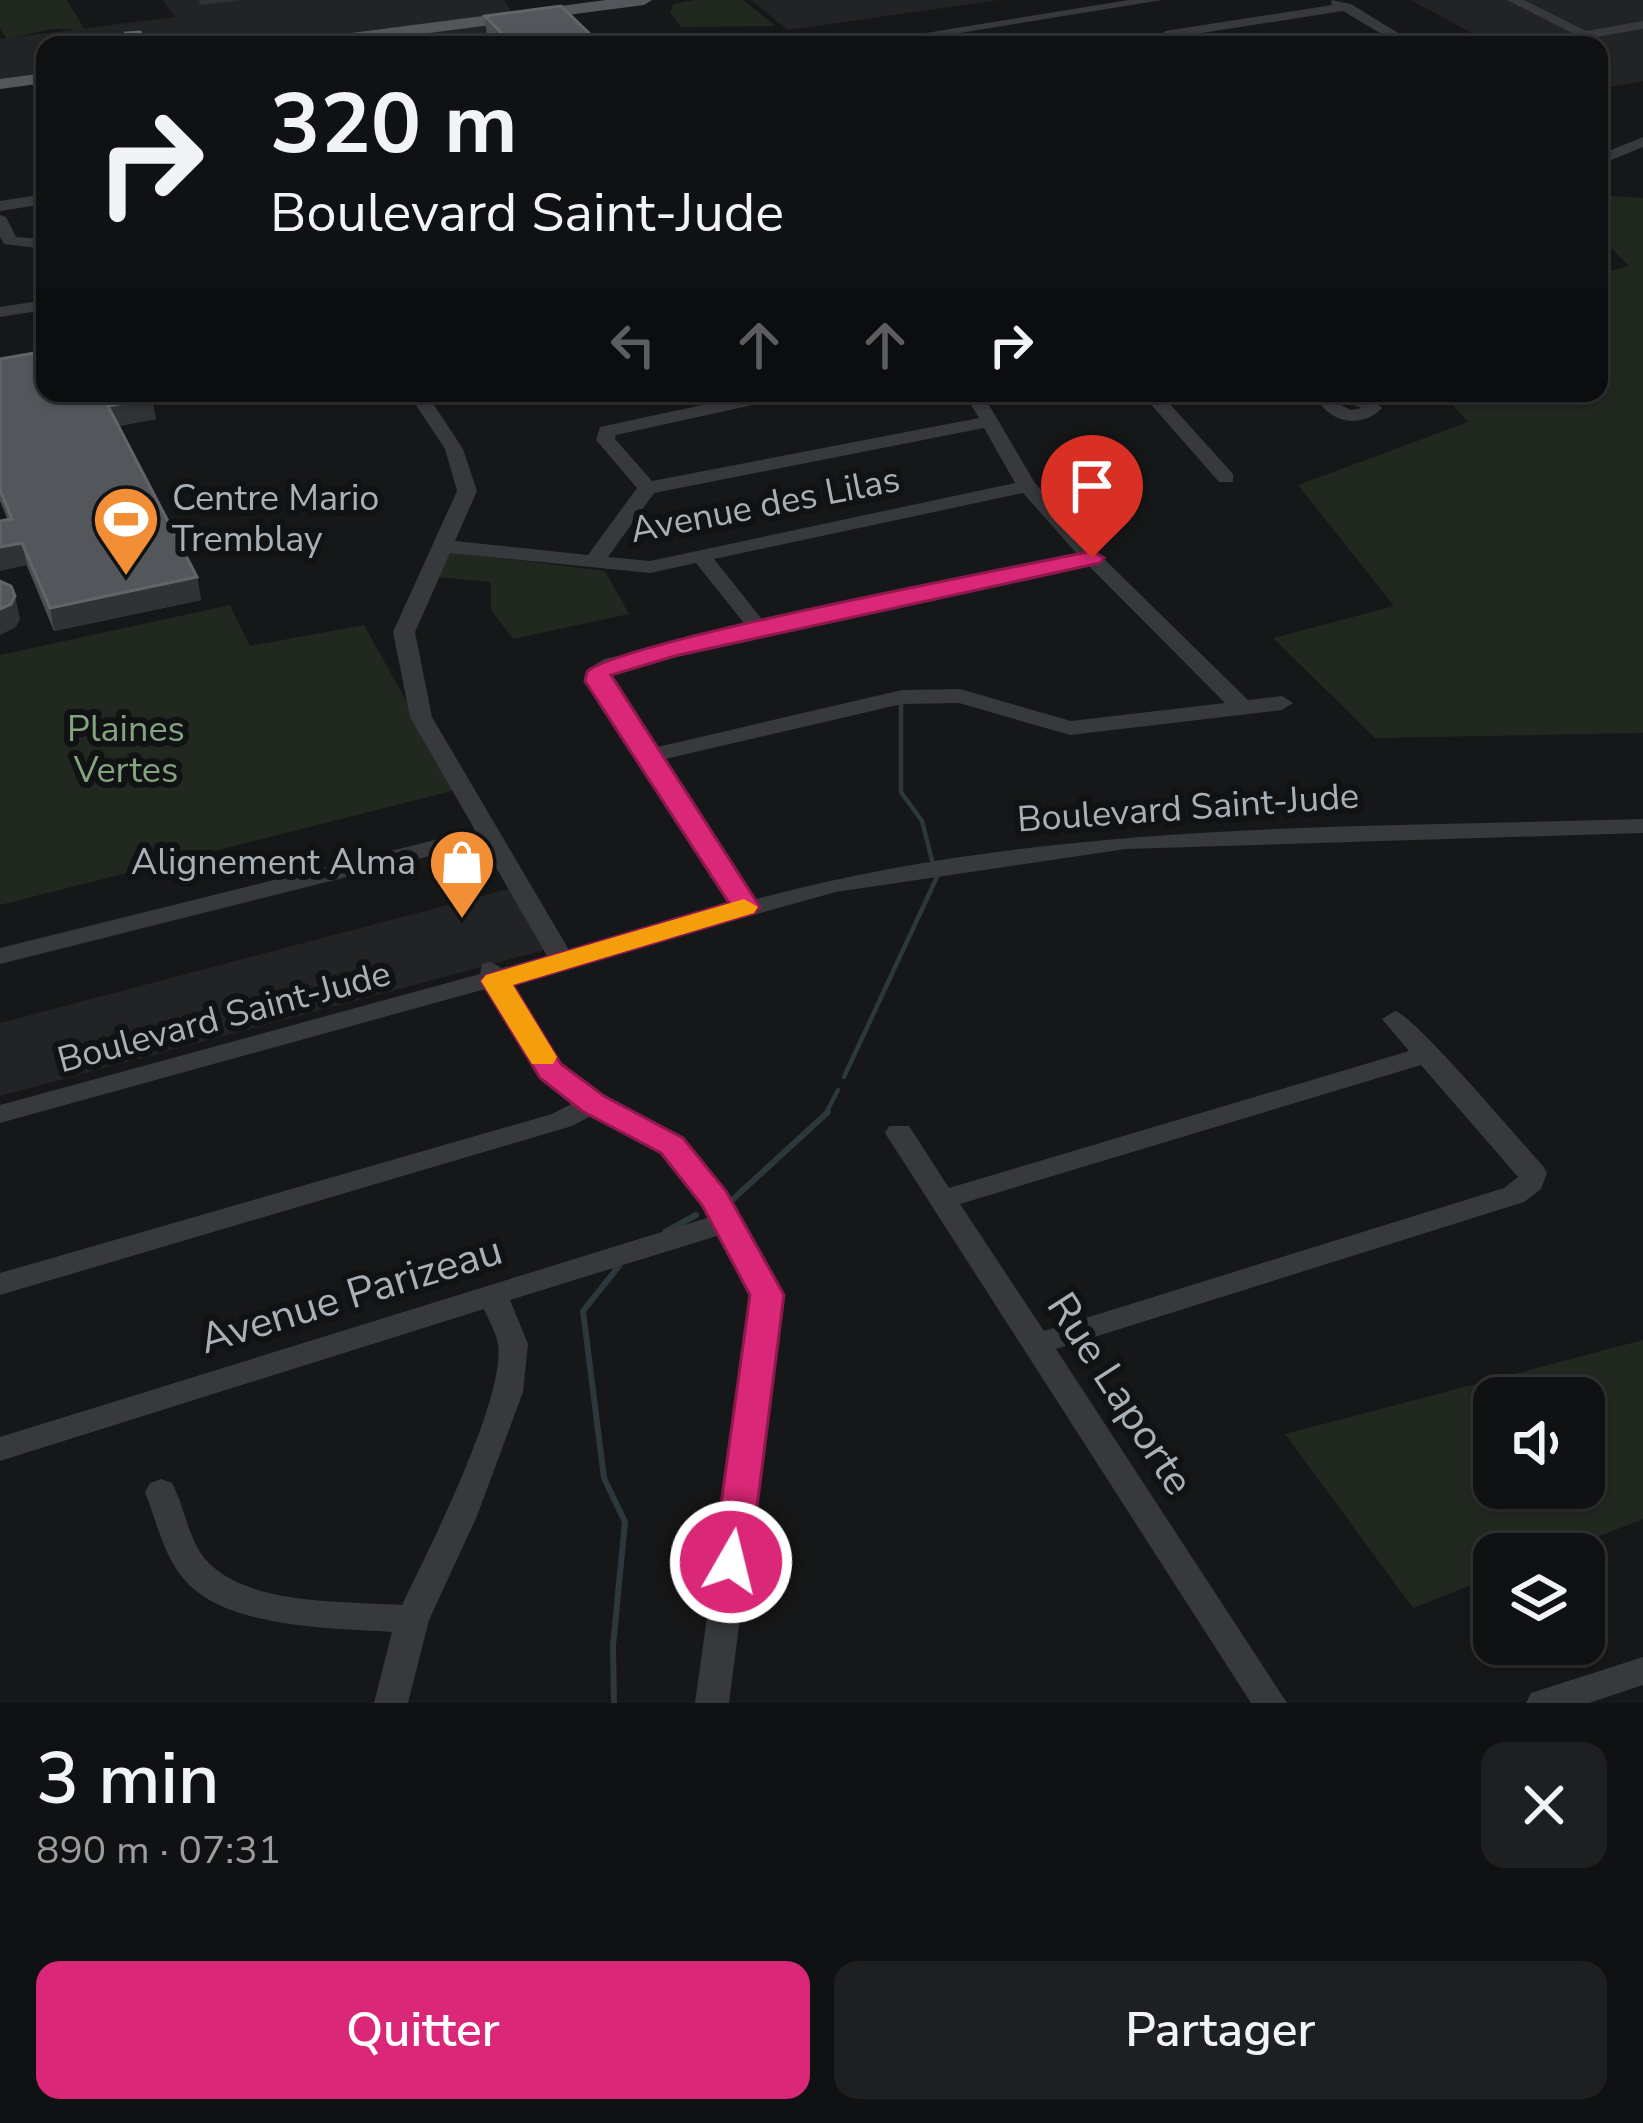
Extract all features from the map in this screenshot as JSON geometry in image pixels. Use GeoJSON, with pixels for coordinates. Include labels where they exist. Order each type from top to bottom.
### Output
{"type":"FeatureCollection","features":[{"type":"Feature","properties":{"kind":"main road"},"geometry":{"type":"LineString","coordinates":[[345,36],[619,0]]}},
{"type":"Feature","properties":{"kind":"main road"},"geometry":{"type":"LineString","coordinates":[[415,36],[644,0]]}},
{"type":"Feature","properties":{"kind":"main road"},"geometry":{"type":"LineString","coordinates":[[0,82],[36,78]]}},
{"type":"Feature","properties":{"kind":"street"},"geometry":{"type":"LineString","coordinates":[[965,36],[1018,19],[1156,0]]}},
{"type":"Feature","properties":{"kind":"street"},"geometry":{"type":"LineString","coordinates":[[1514,0],[1584,34],[1643,25]]}},
{"type":"Feature","properties":{"kind":"street"},"geometry":{"type":"LineString","coordinates":[[1165,36],[1339,4],[1395,36]]}},
{"type":"Feature","properties":{"kind":"street"},"geometry":{"type":"LineString","coordinates":[[1608,156],[1643,142]]}},
{"type":"Feature","properties":{"kind":"street"},"geometry":{"type":"LineString","coordinates":[[1608,146],[1620,150]]}},
{"type":"Feature","properties":{"kind":"street"},"geometry":{"type":"LineString","coordinates":[[0,206],[36,200]]}},
{"type":"Feature","properties":{"kind":"street"},"geometry":{"type":"LineString","coordinates":[[0,220],[10,241],[36,243]]}},
{"type":"Feature","properties":{"kind":"street"},"geometry":{"type":"LineString","coordinates":[[0,312],[36,306]]}},
{"type":"Feature","properties":{"kind":"street"},"geometry":{"type":"LineString","coordinates":[[423,402],[454,449],[467,491],[404,632],[421,717],[560,955]]}},
{"type":"Feature","properties":{"kind":"street"},"geometry":{"type":"LineString","coordinates":[[691,402],[698,410]]}},
{"type":"Feature","properties":{"kind":"street"},"geometry":{"type":"LineString","coordinates":[[647,488],[604,440],[607,431],[738,402]]}},
{"type":"Feature","properties":{"kind":"street"},"geometry":{"type":"LineString","coordinates":[[978,402],[1028,486],[1092,558],[1243,708]]}},
{"type":"Feature","properties":{"kind":"street"},"geometry":{"type":"LineString","coordinates":[[1158,402],[1226,478]]}},
{"type":"Feature","properties":{"kind":"street"},"geometry":{"type":"LineString","coordinates":[[592,564],[647,488],[989,422]]}},
{"type":"Feature","properties":{"kind":"street","name":"Avenue des Lilas"},"geometry":{"type":"LineString","coordinates":[[442,545],[650,567],[1028,486]]}},
{"type":"Feature","properties":{"kind":"street"},"geometry":{"type":"LineString","coordinates":[[701,556],[760,630]]}},
{"type":"Feature","properties":{"kind":"street"},"geometry":{"type":"LineString","coordinates":[[746,907],[598,681],[599,672],[612,664],[1092,558]]}},
{"type":"Feature","properties":{"kind":"street"},"geometry":{"type":"LineString","coordinates":[[647,756],[902,697],[934,694],[960,696],[1070,728],[1282,703]]}},
{"type":"Feature","properties":{"kind":"street","name":"Boulevard Saint-Jude"},"geometry":{"type":"LineString","coordinates":[[0,1114],[560,955],[834,885],[1126,842],[1643,826]]}},
{"type":"Feature","properties":{"kind":"street"},"geometry":{"type":"LineString","coordinates":[[0,956],[489,834]]}},
{"type":"Feature","properties":{"kind":"street"},"geometry":{"type":"LineString","coordinates":[[493,974],[550,1071],[593,1104],[672,1145],[727,1222],[767,1295],[712,1703]]}},
{"type":"Feature","properties":{"kind":"street","name":"Boulevard Saint-Jude"},"geometry":{"type":"LineString","coordinates":[[0,1099],[493,974]]}},
{"type":"Feature","properties":{"kind":"street"},"geometry":{"type":"LineString","coordinates":[[1037,1344],[1514,1195],[1531,1182],[1533,1173],[1513,1145],[1395,1018]]}},
{"type":"Feature","properties":{"kind":"street"},"geometry":{"type":"LineString","coordinates":[[942,1200],[1428,1054]]}},
{"type":"Feature","properties":{"kind":"street"},"geometry":{"type":"LineString","coordinates":[[0,1284],[562,1120],[593,1104]]}},
{"type":"Feature","properties":{"kind":"street","name":"Rue Laporte"},"geometry":{"type":"LineString","coordinates":[[899,1133],[1270,1703]]}},
{"type":"Feature","properties":{"kind":"street","name":"Avenue Parizeau"},"geometry":{"type":"LineString","coordinates":[[0,1449],[727,1222]]}},
{"type":"Feature","properties":{"kind":"street"},"geometry":{"type":"LineString","coordinates":[[391,1703],[412,1620],[461,1516],[508,1392],[513,1344],[494,1294]]}},
{"type":"Feature","properties":{"kind":"street"},"geometry":{"type":"LineString","coordinates":[[161,1492],[194,1568],[215,1588],[254,1603],[412,1620]]}},
{"type":"Feature","properties":{"kind":"street"},"geometry":{"type":"LineString","coordinates":[[1543,1703],[1643,1671]]}},
{"type":"Feature","properties":{"kind":"shaded area"},"geometry":{"type":"Polygon","coordinates":[[[163,0],[504,0],[512,13],[558,36],[36,36],[36,83],[0,88],[0,39],[175,17],[163,0]]]}},
{"type":"Feature","properties":{"kind":"shaded area"},"geometry":{"type":"Polygon","coordinates":[[[751,0],[999,0],[788,30],[751,0]]]}},
{"type":"Feature","properties":{"kind":"shaded area"},"geometry":{"type":"Polygon","coordinates":[[[1411,0],[1643,0],[1643,81],[1608,87],[1608,36],[1477,36],[1411,0]]]}},
{"type":"Feature","properties":{"kind":"shaded area"},"geometry":{"type":"Polygon","coordinates":[[[516,887],[552,948],[0,1096],[0,1023],[516,887]]]}},
{"type":"Feature","properties":{"kind":"green space"},"geometry":{"type":"Polygon","coordinates":[[[0,0],[67,0],[85,30],[51,29],[7,39],[0,28],[0,0]]]}},
{"type":"Feature","properties":{"kind":"green space"},"geometry":{"type":"Polygon","coordinates":[[[743,0],[776,26],[681,27],[670,12],[674,4],[743,0]]]}},
{"type":"Feature","properties":{"kind":"green space"},"geometry":{"type":"Polygon","coordinates":[[[1608,198],[1643,198],[1643,733],[1375,738],[1273,638],[1394,606],[1298,485],[1468,422],[1449,402],[1608,402],[1608,272],[1629,266],[1608,245],[1608,198]]]}},
{"type":"Feature","properties":{"kind":"green space"},"geometry":{"type":"Polygon","coordinates":[[[451,552],[605,571],[629,614],[513,639],[491,610],[491,582],[437,577],[451,552]]]}},
{"type":"Feature","properties":{"kind":"green space","name":"Plaines Vertes"},"geometry":{"type":"Polygon","coordinates":[[[230,605],[250,646],[364,625],[456,790],[0,905],[0,655],[230,605]]]}},
{"type":"Feature","properties":{"kind":"green space"},"geometry":{"type":"Polygon","coordinates":[[[1643,1340],[1643,1519],[1605,1534],[1473,1533],[1473,1584],[1413,1608],[1285,1434],[1473,1385],[1473,1509],[1605,1509],[1605,1377],[1502,1377],[1643,1340]]]}},
{"type":"Feature","properties":{"kind":"building"},"geometry":{"type":"Polygon","coordinates":[[[561,6],[592,36],[504,36],[485,16],[561,6]]]}},
{"type":"Feature","properties":{"kind":"building","name":"Centre Mario Tremblay"},"geometry":{"type":"Polygon","coordinates":[[[36,353],[36,402],[130,402],[108,406],[197,577],[50,608],[22,543],[0,547],[0,521],[12,519],[0,490],[0,359],[36,353]]]}},
{"type":"Feature","properties":{"kind":"building"},"geometry":{"type":"Polygon","coordinates":[[[0,581],[11,586],[15,596],[0,609],[0,581]]]}},
{"type":"Feature","properties":{"kind":"waterway"},"geometry":{"type":"LineString","coordinates":[[901,704],[901,792],[922,821],[932,860]]}},
{"type":"Feature","properties":{"kind":"waterway"},"geometry":{"type":"LineString","coordinates":[[844,1077],[937,877]]}},
{"type":"Feature","properties":{"kind":"waterway"},"geometry":{"type":"LineString","coordinates":[[825,1115],[838,1090]]}},
{"type":"Feature","properties":{"kind":"waterway"},"geometry":{"type":"LineString","coordinates":[[731,1201],[825,1115]]}},
{"type":"Feature","properties":{"kind":"waterway"},"geometry":{"type":"LineString","coordinates":[[665,1232],[696,1215]]}},
{"type":"Feature","properties":{"kind":"waterway"},"geometry":{"type":"LineString","coordinates":[[614,1703],[613,1646],[625,1522],[604,1478],[583,1311],[619,1266]]}},
{"type":"Feature","properties":{"kind":"slow traffic"},"geometry":{"type":"LineString","coordinates":[[542,1057],[496,981],[744,907]]}},
{"type":"Feature","properties":{"kind":"place","name":"Centre Mario Tremblay"},"geometry":{"type":"Point","coordinates":[126,578]}},
{"type":"Feature","properties":{"kind":"place","name":"Alignement Alma"},"geometry":{"type":"Point","coordinates":[462,921]}},
{"type":"Feature","properties":{"kind":"route"},"geometry":{"type":"LineString","coordinates":[[731,1562],[767,1295],[715,1199],[672,1145],[593,1104],[550,1071],[496,981],[746,907],[598,681],[599,672],[612,664],[675,649],[1092,558]]}}]}
